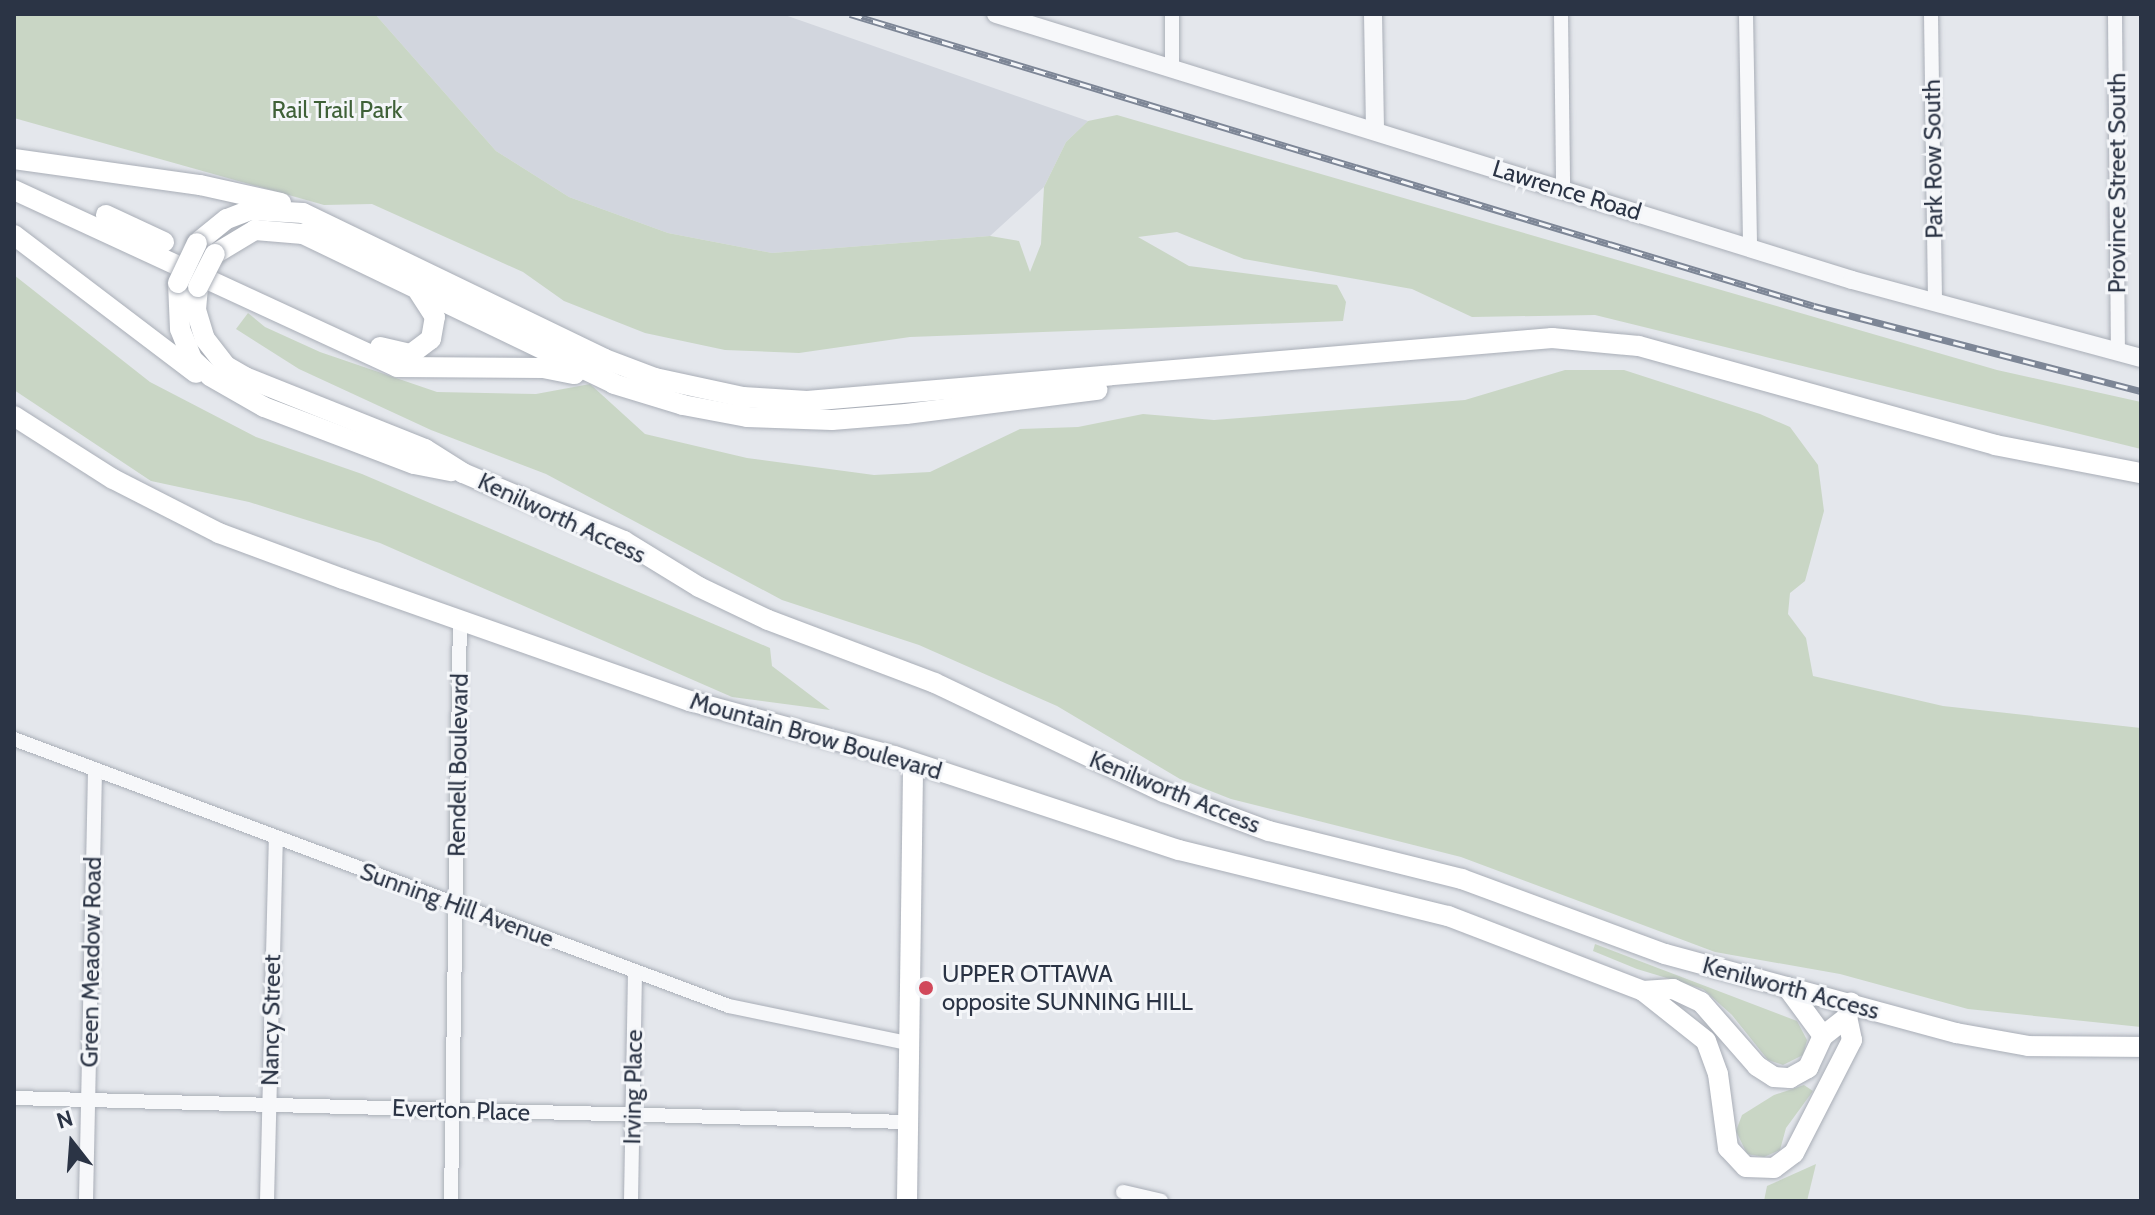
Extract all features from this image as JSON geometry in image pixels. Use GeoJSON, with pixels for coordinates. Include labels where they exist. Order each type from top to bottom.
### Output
{"type":"FeatureCollection","features":[{"type":"Feature","properties":{"kind":"main road"},"geometry":{"type":"LineString","coordinates":[[14,159],[247,193],[303,213]]}},
{"type":"Feature","properties":{"kind":"main road"},"geometry":{"type":"LineString","coordinates":[[14,177],[137,229],[402,355],[426,347],[435,332],[433,310],[416,289]]}},
{"type":"Feature","properties":{"kind":"main road"},"geometry":{"type":"LineString","coordinates":[[14,190],[397,367],[557,369],[614,384]]}},
{"type":"Feature","properties":{"kind":"main road","name":"Kenilworth Access"},"geometry":{"type":"LineString","coordinates":[[463,473],[414,464],[264,407],[210,376],[192,359],[177,318],[188,285],[206,249],[227,219],[251,210],[303,213],[605,359],[696,390],[807,401],[1166,369],[1178,373],[1505,338],[1593,340],[1639,346],[1995,445],[2141,473]]}},
{"type":"Feature","properties":{"kind":"main road","name":"Kenilworth Access"},"geometry":{"type":"LineString","coordinates":[[206,249],[255,230],[288,230],[614,384],[747,417],[832,420],[990,405],[1168,379],[1178,373]]}},
{"type":"Feature","properties":{"kind":"main road"},"geometry":{"type":"LineString","coordinates":[[14,235],[196,373],[264,407]]}},
{"type":"Feature","properties":{"kind":"main road","name":"Kenilworth Access"},"geometry":{"type":"LineString","coordinates":[[188,285],[199,327],[226,366],[425,449],[463,473],[624,541],[699,587],[768,620],[935,683],[1164,792],[1269,831],[1462,879],[1665,954],[1787,987],[1849,1010],[2028,1046],[2141,1047]]}},
{"type":"Feature","properties":{"kind":"main road","name":"Mountain Brow Boulevard"},"geometry":{"type":"LineString","coordinates":[[14,416],[113,479],[219,533],[690,701],[913,763],[1179,850],[1448,916],[1643,991],[1706,1041],[1718,1074],[1728,1148],[1737,1162],[1756,1169],[1774,1168],[1794,1153],[1852,1040],[1849,1010]]}},
{"type":"Feature","properties":{"kind":"main road"},"geometry":{"type":"LineString","coordinates":[[907,1201],[913,763]]}},
{"type":"Feature","properties":{"kind":"main road"},"geometry":{"type":"LineString","coordinates":[[1787,987],[1823,1036]]}},
{"type":"Feature","properties":{"kind":"main road","name":"Mountain Brow Boulevard"},"geometry":{"type":"LineString","coordinates":[[1643,991],[1673,989],[1701,1002],[1757,1066],[1774,1077],[1790,1078],[1808,1068],[1823,1036],[1849,1010]]}},
{"type":"Feature","properties":{"kind":"street","name":"Lawrence Road"},"geometry":{"type":"LineString","coordinates":[[996,14],[1935,303],[2141,358]]}},
{"type":"Feature","properties":{"kind":"street"},"geometry":{"type":"LineString","coordinates":[[1172,14],[1172,68]]}},
{"type":"Feature","properties":{"kind":"street"},"geometry":{"type":"LineString","coordinates":[[1373,14],[1375,130]]}},
{"type":"Feature","properties":{"kind":"street"},"geometry":{"type":"LineString","coordinates":[[1561,14],[1563,190]]}},
{"type":"Feature","properties":{"kind":"street"},"geometry":{"type":"LineString","coordinates":[[1746,14],[1750,245]]}},
{"type":"Feature","properties":{"kind":"street","name":"Park Row South"},"geometry":{"type":"LineString","coordinates":[[1931,14],[1935,303]]}},
{"type":"Feature","properties":{"kind":"street","name":"Province Street South"},"geometry":{"type":"LineString","coordinates":[[2115,14],[2118,353]]}},
{"type":"Feature","properties":{"kind":"street","name":"Rendell Boulevard"},"geometry":{"type":"LineString","coordinates":[[451,1201],[460,618]]}},
{"type":"Feature","properties":{"kind":"street","name":"Sunning Hill Avenue"},"geometry":{"type":"LineString","coordinates":[[14,739],[729,1006],[908,1043]]}},
{"type":"Feature","properties":{"kind":"street","name":"Green Meadow Road"},"geometry":{"type":"LineString","coordinates":[[86,1201],[95,771]]}},
{"type":"Feature","properties":{"kind":"street","name":"Nancy Street"},"geometry":{"type":"LineString","coordinates":[[267,1201],[276,838]]}},
{"type":"Feature","properties":{"kind":"street","name":"Irving Place"},"geometry":{"type":"LineString","coordinates":[[631,1201],[635,972]]}},
{"type":"Feature","properties":{"kind":"street","name":"Everton Place"},"geometry":{"type":"LineString","coordinates":[[14,1098],[908,1122]]}},
{"type":"Feature","properties":{"kind":"street"},"geometry":{"type":"LineString","coordinates":[[1123,1192],[1161,1201]]}},
{"type":"Feature","properties":{"kind":"shaded area"},"geometry":{"type":"Polygon","coordinates":[[[375,14],[782,14],[1088,121],[1066,142],[1044,187],[990,236],[772,253],[668,233],[569,197],[496,151],[375,14]]]}},
{"type":"Feature","properties":{"kind":"green space","name":"Rail Trail Park"},"geometry":{"type":"Polygon","coordinates":[[[14,14],[375,14],[496,151],[569,197],[668,233],[772,253],[990,236],[1019,241],[1030,272],[1041,244],[1044,187],[1066,142],[1088,121],[1117,115],[1997,370],[2141,402],[2141,449],[1595,315],[1472,317],[1412,289],[1244,259],[1177,232],[1138,237],[1189,266],[1337,285],[1346,302],[1343,321],[910,337],[799,353],[725,350],[645,333],[564,301],[523,272],[372,204],[324,205],[14,118],[14,14]]]}},
{"type":"Feature","properties":{"kind":"green space"},"geometry":{"type":"Polygon","coordinates":[[[14,275],[150,382],[256,437],[362,474],[770,648],[772,666],[830,710],[732,697],[380,543],[249,502],[151,481],[14,390],[14,275]]]}},
{"type":"Feature","properties":{"kind":"green space"},"geometry":{"type":"Polygon","coordinates":[[[248,313],[265,327],[320,352],[437,392],[536,394],[590,384],[645,434],[747,458],[874,475],[930,472],[1020,429],[1078,427],[1143,414],[1214,420],[1465,400],[1565,370],[1624,370],[1760,414],[1790,427],[1818,465],[1824,511],[1805,581],[1790,593],[1788,614],[1806,638],[1813,676],[1943,706],[2141,728],[2141,1027],[1968,1009],[1840,974],[1715,952],[1461,857],[1231,799],[1180,779],[1057,706],[919,645],[782,600],[546,474],[431,430],[299,369],[236,329],[248,313]]]}},
{"type":"Feature","properties":{"kind":"green space"},"geometry":{"type":"Polygon","coordinates":[[[1595,944],[1797,1021],[1807,1040],[1803,1055],[1783,1065],[1768,1060],[1732,1015],[1703,989],[1637,969],[1593,951],[1595,944]]]}},
{"type":"Feature","properties":{"kind":"green space"},"geometry":{"type":"Polygon","coordinates":[[[1804,1085],[1813,1091],[1786,1128],[1780,1150],[1764,1157],[1747,1154],[1736,1131],[1742,1115],[1774,1095],[1804,1085]]]}},
{"type":"Feature","properties":{"kind":"green space"},"geometry":{"type":"Polygon","coordinates":[[[1816,1164],[1807,1201],[1764,1201],[1767,1186],[1816,1164]]]}},
{"type":"Feature","properties":{"kind":"railway"},"geometry":{"type":"LineString","coordinates":[[850,14],[1814,306],[2141,391]]}},
{"type":"Feature","properties":{"kind":"place","name":"UPPER OTTAWA opposite SUNNING HILL"},"geometry":{"type":"Point","coordinates":[926,988]}}]}
